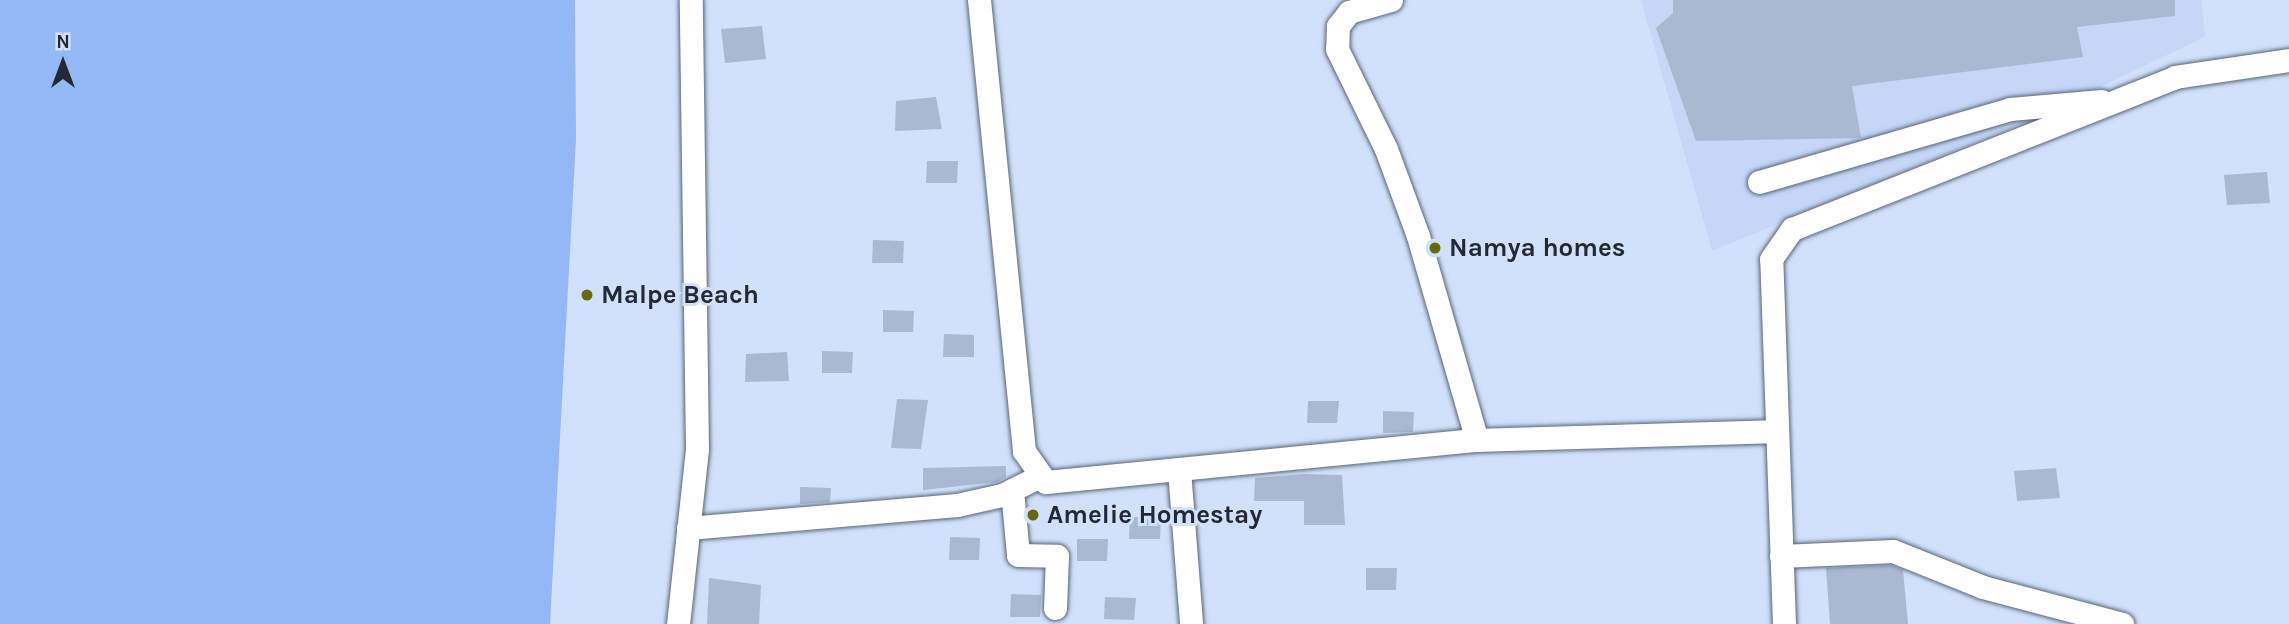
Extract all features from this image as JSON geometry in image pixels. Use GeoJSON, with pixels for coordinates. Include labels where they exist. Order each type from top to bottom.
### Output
{"type":"FeatureCollection","features":[{"type":"Feature","properties":{"kind":"street"},"geometry":{"type":"LineString","coordinates":[[678,624],[697,449],[691,0]]}},
{"type":"Feature","properties":{"kind":"street"},"geometry":{"type":"LineString","coordinates":[[979,0],[1024,451],[1046,482],[1091,481],[1477,440],[1777,431]]}},
{"type":"Feature","properties":{"kind":"street"},"geometry":{"type":"LineString","coordinates":[[1391,0],[1349,12],[1338,26],[1337,49],[1386,149],[1418,236],[1477,440]]}},
{"type":"Feature","properties":{"kind":"street"},"geometry":{"type":"LineString","coordinates":[[1784,624],[1771,259],[1792,229],[2175,77],[2289,61]]}},
{"type":"Feature","properties":{"kind":"street"},"geometry":{"type":"LineString","coordinates":[[1759,182],[2010,109],[2118,100]]}},
{"type":"Feature","properties":{"kind":"street"},"geometry":{"type":"LineString","coordinates":[[1179,470],[1191,624]]}},
{"type":"Feature","properties":{"kind":"street"},"geometry":{"type":"LineString","coordinates":[[688,528],[871,516],[957,506],[1012,490],[1040,476]]}},
{"type":"Feature","properties":{"kind":"street"},"geometry":{"type":"LineString","coordinates":[[1012,490],[1018,555],[1057,556],[1055,608]]}},
{"type":"Feature","properties":{"kind":"street"},"geometry":{"type":"LineString","coordinates":[[1781,556],[1894,551],[1983,587],[2122,624]]}},
{"type":"Feature","properties":{"kind":"shaded area"},"geometry":{"type":"Polygon","coordinates":[[[1641,0],[2201,0],[2205,37],[2046,113],[1712,251],[1641,0]]]}},
{"type":"Feature","properties":{"kind":"water"},"geometry":{"type":"Polygon","coordinates":[[[0,0],[575,0],[576,139],[550,624],[0,624],[0,0]]]}},
{"type":"Feature","properties":{"kind":"building"},"geometry":{"type":"Polygon","coordinates":[[[1673,0],[2175,0],[2175,16],[2077,27],[2083,57],[1852,86],[1861,138],[1696,141],[1656,28],[1673,13],[1673,0]]]}},
{"type":"Feature","properties":{"kind":"building"},"geometry":{"type":"Polygon","coordinates":[[[762,26],[766,59],[725,63],[721,29],[762,26]]]}},
{"type":"Feature","properties":{"kind":"building"},"geometry":{"type":"Polygon","coordinates":[[[936,97],[942,129],[895,131],[896,101],[936,97]]]}},
{"type":"Feature","properties":{"kind":"building"},"geometry":{"type":"Polygon","coordinates":[[[927,161],[958,161],[957,183],[926,183],[927,161]]]}},
{"type":"Feature","properties":{"kind":"building"},"geometry":{"type":"Polygon","coordinates":[[[2267,172],[2270,203],[2227,205],[2224,175],[2267,172]]]}},
{"type":"Feature","properties":{"kind":"building"},"geometry":{"type":"Polygon","coordinates":[[[873,240],[904,241],[903,263],[872,263],[873,240]]]}},
{"type":"Feature","properties":{"kind":"building"},"geometry":{"type":"Polygon","coordinates":[[[883,310],[914,311],[913,332],[883,332],[883,310]]]}},
{"type":"Feature","properties":{"kind":"building"},"geometry":{"type":"Polygon","coordinates":[[[944,334],[974,335],[974,357],[943,357],[944,334]]]}},
{"type":"Feature","properties":{"kind":"building"},"geometry":{"type":"Polygon","coordinates":[[[822,351],[853,352],[852,373],[822,373],[822,351]]]}},
{"type":"Feature","properties":{"kind":"building"},"geometry":{"type":"Polygon","coordinates":[[[787,352],[789,381],[745,382],[746,354],[787,352]]]}},
{"type":"Feature","properties":{"kind":"building"},"geometry":{"type":"Polygon","coordinates":[[[897,399],[928,400],[921,449],[891,448],[897,399]]]}},
{"type":"Feature","properties":{"kind":"building"},"geometry":{"type":"Polygon","coordinates":[[[1308,401],[1339,401],[1337,423],[1307,423],[1308,401]]]}},
{"type":"Feature","properties":{"kind":"building"},"geometry":{"type":"Polygon","coordinates":[[[1383,411],[1414,412],[1413,432],[1383,433],[1383,411]]]}},
{"type":"Feature","properties":{"kind":"building"},"geometry":{"type":"Polygon","coordinates":[[[1006,466],[1006,477],[997,482],[923,490],[923,468],[1006,466]]]}},
{"type":"Feature","properties":{"kind":"building"},"geometry":{"type":"Polygon","coordinates":[[[2056,468],[2060,498],[2017,501],[2014,471],[2056,468]]]}},
{"type":"Feature","properties":{"kind":"building"},"geometry":{"type":"Polygon","coordinates":[[[1304,474],[1342,475],[1345,525],[1304,525],[1304,501],[1254,501],[1255,478],[1304,474]]]}},
{"type":"Feature","properties":{"kind":"building"},"geometry":{"type":"Polygon","coordinates":[[[800,487],[831,488],[830,502],[800,504],[800,487]]]}},
{"type":"Feature","properties":{"kind":"building"},"geometry":{"type":"Polygon","coordinates":[[[1130,517],[1161,517],[1160,539],[1129,539],[1130,517]]]}},
{"type":"Feature","properties":{"kind":"building"},"geometry":{"type":"Polygon","coordinates":[[[950,537],[980,538],[979,560],[949,560],[950,537]]]}},
{"type":"Feature","properties":{"kind":"building"},"geometry":{"type":"Polygon","coordinates":[[[1077,539],[1108,539],[1107,561],[1077,561],[1077,539]]]}},
{"type":"Feature","properties":{"kind":"building"},"geometry":{"type":"Polygon","coordinates":[[[1891,565],[1903,570],[1908,624],[1830,624],[1826,568],[1891,565]]]}},
{"type":"Feature","properties":{"kind":"building"},"geometry":{"type":"Polygon","coordinates":[[[1366,568],[1397,568],[1396,590],[1366,590],[1366,568]]]}},
{"type":"Feature","properties":{"kind":"building"},"geometry":{"type":"Polygon","coordinates":[[[709,578],[761,585],[759,624],[707,624],[709,578]]]}},
{"type":"Feature","properties":{"kind":"building"},"geometry":{"type":"Polygon","coordinates":[[[1011,594],[1041,595],[1040,617],[1010,617],[1011,594]]]}},
{"type":"Feature","properties":{"kind":"building"},"geometry":{"type":"Polygon","coordinates":[[[1105,597],[1136,598],[1134,620],[1104,619],[1105,597]]]}},
{"type":"Feature","properties":{"kind":"place","name":"Namya homes"},"geometry":{"type":"Point","coordinates":[1435,248]}},
{"type":"Feature","properties":{"kind":"place","name":"Malpe Beach"},"geometry":{"type":"Point","coordinates":[587,295]}},
{"type":"Feature","properties":{"kind":"place","name":"Amelie Homestay"},"geometry":{"type":"Point","coordinates":[1033,515]}}]}
